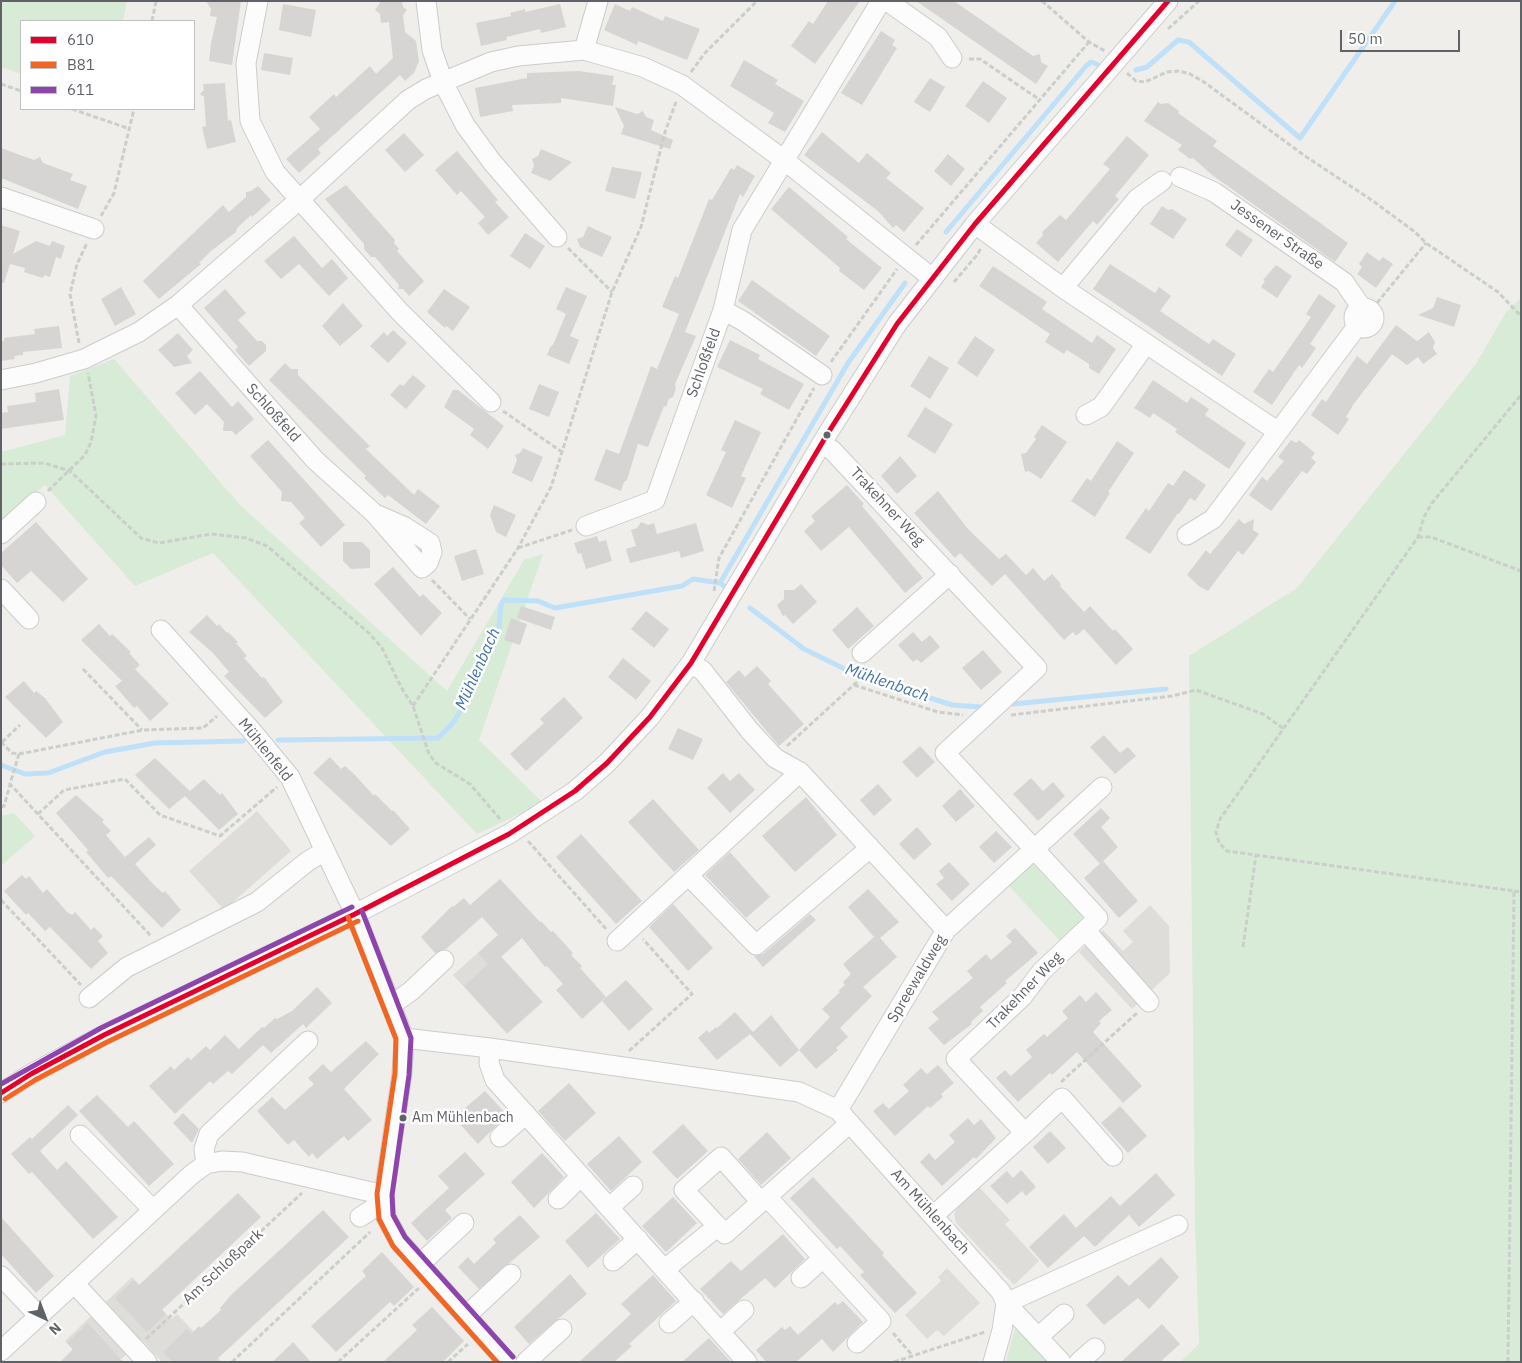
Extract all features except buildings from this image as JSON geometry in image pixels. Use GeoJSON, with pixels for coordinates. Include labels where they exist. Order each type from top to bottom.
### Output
{"type":"FeatureCollection","features":[{"type":"Feature","properties":{"kind":"street"},"geometry":{"type":"LineString","coordinates":[[258,1],[246,63],[250,121],[275,172],[400,312],[491,402]]}},
{"type":"Feature","properties":{"kind":"street"},"geometry":{"type":"LineString","coordinates":[[426,1],[432,50],[443,82],[464,125],[492,162],[557,237]]}},
{"type":"Feature","properties":{"kind":"street"},"geometry":{"type":"LineString","coordinates":[[584,50],[598,1]]}},
{"type":"Feature","properties":{"kind":"street","name":"Schloßfeld"},"geometry":{"type":"LineString","coordinates":[[586,526],[655,500],[723,310],[742,230],[881,1]]}},
{"type":"Feature","properties":{"kind":"street"},"geometry":{"type":"LineString","coordinates":[[887,1],[938,37],[952,58]]}},
{"type":"Feature","properties":{"kind":"street"},"geometry":{"type":"LineString","coordinates":[[1,1093],[31,1074],[104,1035],[355,914],[509,834],[576,791],[607,763],[635,734],[691,663],[821,444],[871,364],[932,278],[981,229],[1168,1]]}},
{"type":"Feature","properties":{"kind":"street"},"geometry":{"type":"LineString","coordinates":[[1,380],[36,373],[84,359],[139,332],[178,305],[299,200],[408,100],[443,82],[491,62],[518,56],[584,50],[643,67],[682,84],[784,160],[932,278]]}},
{"type":"Feature","properties":{"kind":"street","name":"Jessener Straße"},"geometry":{"type":"LineString","coordinates":[[1063,288],[1138,199],[1162,181],[1168,187],[1177,185],[1180,177],[1214,192],[1344,282],[1363,314]]}},
{"type":"Feature","properties":{"kind":"street"},"geometry":{"type":"LineString","coordinates":[[1,197],[94,229]]}},
{"type":"Feature","properties":{"kind":"street"},"geometry":{"type":"LineString","coordinates":[[981,229],[1063,288],[1277,431]]}},
{"type":"Feature","properties":{"kind":"street","name":"Schloßfeld"},"geometry":{"type":"LineString","coordinates":[[178,305],[315,460],[376,514],[405,528],[430,544],[432,552],[428,563],[422,568]]}},
{"type":"Feature","properties":{"kind":"street"},"geometry":{"type":"LineString","coordinates":[[723,310],[743,321],[822,375]]}},
{"type":"Feature","properties":{"kind":"street"},"geometry":{"type":"LineString","coordinates":[[1187,536],[1213,519],[1363,314]]}},
{"type":"Feature","properties":{"kind":"street"},"geometry":{"type":"LineString","coordinates":[[1086,415],[1101,407],[1146,344]]}},
{"type":"Feature","properties":{"kind":"street","name":"Trakehner Weg"},"geometry":{"type":"LineString","coordinates":[[821,444],[832,450],[1037,668],[945,753],[1098,918],[1041,972],[1023,996],[956,1059],[1025,1133]]}},
{"type":"Feature","properties":{"kind":"street"},"geometry":{"type":"LineString","coordinates":[[1,534],[36,502]]}},
{"type":"Feature","properties":{"kind":"street"},"geometry":{"type":"LineString","coordinates":[[862,653],[950,574]]}},
{"type":"Feature","properties":{"kind":"street"},"geometry":{"type":"LineString","coordinates":[[1,589],[29,619]]}},
{"type":"Feature","properties":{"kind":"street","name":"Mühlenfeld"},"geometry":{"type":"LineString","coordinates":[[161,630],[290,777],[355,914],[393,1004],[404,1038]]}},
{"type":"Feature","properties":{"kind":"street","name":"Spreewaldweg"},"geometry":{"type":"LineString","coordinates":[[691,663],[703,671],[750,731],[775,758],[800,772],[946,930],[844,1117]]}},
{"type":"Feature","properties":{"kind":"street"},"geometry":{"type":"LineString","coordinates":[[616,941],[800,772]]}},
{"type":"Feature","properties":{"kind":"street"},"geometry":{"type":"LineString","coordinates":[[946,930],[1102,787]]}},
{"type":"Feature","properties":{"kind":"street"},"geometry":{"type":"LineString","coordinates":[[688,875],[756,946],[870,848]]}},
{"type":"Feature","properties":{"kind":"street"},"geometry":{"type":"LineString","coordinates":[[89,998],[127,968],[257,902],[308,861],[325,851]]}},
{"type":"Feature","properties":{"kind":"street"},"geometry":{"type":"LineString","coordinates":[[1085,930],[1149,1002]]}},
{"type":"Feature","properties":{"kind":"street"},"geometry":{"type":"LineString","coordinates":[[393,1004],[411,991],[444,960]]}},
{"type":"Feature","properties":{"kind":"street"},"geometry":{"type":"LineString","coordinates":[[404,1038],[402,1074],[385,1198],[386,1218],[394,1233],[460,1317],[507,1362]]}},
{"type":"Feature","properties":{"kind":"street","name":"Am Mühlenbach"},"geometry":{"type":"LineString","coordinates":[[404,1038],[490,1048],[800,1092],[844,1117],[1002,1292],[1006,1303],[1061,1362]]}},
{"type":"Feature","properties":{"kind":"street"},"geometry":{"type":"LineString","coordinates":[[206,1164],[204,1150],[209,1134],[308,1041]]}},
{"type":"Feature","properties":{"kind":"street"},"geometry":{"type":"LineString","coordinates":[[490,1048],[489,1063],[495,1080],[747,1362]]}},
{"type":"Feature","properties":{"kind":"street"},"geometry":{"type":"LineString","coordinates":[[933,1216],[1062,1098],[1113,1156]]}},
{"type":"Feature","properties":{"kind":"street"},"geometry":{"type":"LineString","coordinates":[[500,1137],[526,1114]]}},
{"type":"Feature","properties":{"kind":"street"},"geometry":{"type":"LineString","coordinates":[[844,1117],[764,1200],[725,1234],[684,1190],[721,1157],[764,1200],[823,1258],[882,1321],[857,1343]]}},
{"type":"Feature","properties":{"kind":"street"},"geometry":{"type":"LineString","coordinates":[[80,1134],[153,1210]]}},
{"type":"Feature","properties":{"kind":"street"},"geometry":{"type":"LineString","coordinates":[[1,1351],[153,1210],[206,1164],[222,1161],[242,1162],[385,1198]]}},
{"type":"Feature","properties":{"kind":"street"},"geometry":{"type":"LineString","coordinates":[[558,1199],[582,1176]]}},
{"type":"Feature","properties":{"kind":"street"},"geometry":{"type":"LineString","coordinates":[[610,1207],[633,1186]]}},
{"type":"Feature","properties":{"kind":"street"},"geometry":{"type":"LineString","coordinates":[[366,1223],[385,1198]]}},
{"type":"Feature","properties":{"kind":"street"},"geometry":{"type":"LineString","coordinates":[[420,1264],[464,1223]]}},
{"type":"Feature","properties":{"kind":"street"},"geometry":{"type":"LineString","coordinates":[[993,1362],[1002,1330],[1006,1303],[1178,1225]]}},
{"type":"Feature","properties":{"kind":"street"},"geometry":{"type":"LineString","coordinates":[[665,1270],[718,1226]]}},
{"type":"Feature","properties":{"kind":"street"},"geometry":{"type":"LineString","coordinates":[[613,1261],[638,1239]]}},
{"type":"Feature","properties":{"kind":"street"},"geometry":{"type":"LineString","coordinates":[[801,1278],[823,1258]]}},
{"type":"Feature","properties":{"kind":"street"},"geometry":{"type":"LineString","coordinates":[[460,1317],[511,1274]]}},
{"type":"Feature","properties":{"kind":"street"},"geometry":{"type":"LineString","coordinates":[[1,1276],[38,1316]]}},
{"type":"Feature","properties":{"kind":"street"},"geometry":{"type":"LineString","coordinates":[[74,1283],[141,1355]]}},
{"type":"Feature","properties":{"kind":"street"},"geometry":{"type":"LineString","coordinates":[[669,1323],[694,1302]]}},
{"type":"Feature","properties":{"kind":"street"},"geometry":{"type":"LineString","coordinates":[[721,1331],[744,1310]]}},
{"type":"Feature","properties":{"kind":"street"},"geometry":{"type":"LineString","coordinates":[[1038,1337],[1064,1314]]}},
{"type":"Feature","properties":{"kind":"street"},"geometry":{"type":"LineString","coordinates":[[526,1362],[562,1329]]}},
{"type":"Feature","properties":{"kind":"street"},"geometry":{"type":"LineString","coordinates":[[1079,1362],[1095,1348]]}},
{"type":"Feature","properties":{"kind":"path"},"geometry":{"type":"LineString","coordinates":[[152,20],[156,1]]}},
{"type":"Feature","properties":{"kind":"path"},"geometry":{"type":"LineString","coordinates":[[413,706],[518,548],[551,487],[612,292],[641,227],[665,132],[682,84],[704,54],[757,1]]}},
{"type":"Feature","properties":{"kind":"path"},"geometry":{"type":"LineString","coordinates":[[1042,1],[1090,42],[1107,52]]}},
{"type":"Feature","properties":{"kind":"path"},"geometry":{"type":"LineString","coordinates":[[714,590],[715,572],[719,558],[822,375],[906,257],[1090,42]]}},
{"type":"Feature","properties":{"kind":"path"},"geometry":{"type":"LineString","coordinates":[[952,58],[980,59],[1040,100]]}},
{"type":"Feature","properties":{"kind":"path"},"geometry":{"type":"LineString","coordinates":[[1125,72],[1136,81],[1145,82],[1167,72],[1179,71],[1190,74],[1204,82],[1305,156],[1374,201],[1426,243],[1498,292],[1521,316]]}},
{"type":"Feature","properties":{"kind":"path"},"geometry":{"type":"LineString","coordinates":[[1,84],[20,91]]}},
{"type":"Feature","properties":{"kind":"path"},"geometry":{"type":"LineString","coordinates":[[75,110],[130,129]]}},
{"type":"Feature","properties":{"kind":"path"},"geometry":{"type":"LineString","coordinates":[[36,502],[85,455],[91,442],[96,416],[90,379],[74,323],[70,294],[77,264],[114,192],[134,110]]}},
{"type":"Feature","properties":{"kind":"path"},"geometry":{"type":"LineString","coordinates":[[950,286],[977,255],[981,229]]}},
{"type":"Feature","properties":{"kind":"path"},"geometry":{"type":"LineString","coordinates":[[557,237],[612,292]]}},
{"type":"Feature","properties":{"kind":"path"},"geometry":{"type":"LineString","coordinates":[[1363,314],[1382,298],[1426,243]]}},
{"type":"Feature","properties":{"kind":"path"},"geometry":{"type":"LineString","coordinates":[[1521,395],[1432,502],[1424,517],[1418,537],[1220,819],[1216,832],[1219,843],[1227,851],[1521,892]]}},
{"type":"Feature","properties":{"kind":"path"},"geometry":{"type":"LineString","coordinates":[[491,402],[562,452]]}},
{"type":"Feature","properties":{"kind":"path"},"geometry":{"type":"LineString","coordinates":[[1,464],[44,463],[70,471],[141,538],[160,543],[212,534],[246,538],[267,546],[370,634],[382,648],[400,687],[413,706],[424,744],[436,763],[470,784],[501,820]]}},
{"type":"Feature","properties":{"kind":"path"},"geometry":{"type":"LineString","coordinates":[[518,548],[586,526]]}},
{"type":"Feature","properties":{"kind":"path"},"geometry":{"type":"LineString","coordinates":[[1418,537],[1431,537],[1521,571]]}},
{"type":"Feature","properties":{"kind":"path"},"geometry":{"type":"LineString","coordinates":[[422,568],[470,619]]}},
{"type":"Feature","properties":{"kind":"path"},"geometry":{"type":"LineString","coordinates":[[83,669],[143,730]]}},
{"type":"Feature","properties":{"kind":"path"},"geometry":{"type":"LineString","coordinates":[[775,758],[868,672]]}},
{"type":"Feature","properties":{"kind":"path"},"geometry":{"type":"LineString","coordinates":[[854,685],[938,712],[983,718],[1172,696],[1196,690],[1263,714],[1284,729]]}},
{"type":"Feature","properties":{"kind":"path"},"geometry":{"type":"LineString","coordinates":[[20,725],[1,742],[12,753],[20,754],[143,730],[203,728],[228,706]]}},
{"type":"Feature","properties":{"kind":"path"},"geometry":{"type":"LineString","coordinates":[[1,807],[4,806],[20,754]]}},
{"type":"Feature","properties":{"kind":"path"},"geometry":{"type":"LineString","coordinates":[[38,814],[64,790],[125,780],[160,816],[220,836],[290,777]]}},
{"type":"Feature","properties":{"kind":"path"},"geometry":{"type":"LineString","coordinates":[[10,784],[164,950]]}},
{"type":"Feature","properties":{"kind":"path"},"geometry":{"type":"LineString","coordinates":[[492,825],[508,816]]}},
{"type":"Feature","properties":{"kind":"path"},"geometry":{"type":"LineString","coordinates":[[528,841],[616,941]]}},
{"type":"Feature","properties":{"kind":"path"},"geometry":{"type":"LineString","coordinates":[[1243,947],[1256,855]]}},
{"type":"Feature","properties":{"kind":"path"},"geometry":{"type":"LineString","coordinates":[[1508,1362],[1514,891]]}},
{"type":"Feature","properties":{"kind":"path"},"geometry":{"type":"LineString","coordinates":[[1,900],[86,991],[89,998]]}},
{"type":"Feature","properties":{"kind":"path"},"geometry":{"type":"LineString","coordinates":[[614,1065],[692,994],[632,926]]}},
{"type":"Feature","properties":{"kind":"path"},"geometry":{"type":"LineString","coordinates":[[1062,1098],[1054,1088],[1149,1002]]}},
{"type":"Feature","properties":{"kind":"path","name":"Am Schloßpark"},"geometry":{"type":"LineString","coordinates":[[141,1355],[304,1191]]}},
{"type":"Feature","properties":{"kind":"path"},"geometry":{"type":"LineString","coordinates":[[232,1362],[366,1223]]}},
{"type":"Feature","properties":{"kind":"path"},"geometry":{"type":"LineString","coordinates":[[338,1362],[424,1283]]}},
{"type":"Feature","properties":{"kind":"path"},"geometry":{"type":"LineString","coordinates":[[882,1321],[912,1355]]}},
{"type":"Feature","properties":{"kind":"path"},"geometry":{"type":"LineString","coordinates":[[894,1362],[992,1329],[1002,1330]]}},
{"type":"Feature","properties":{"kind":"path"},"geometry":{"type":"LineString","coordinates":[[448,1362],[472,1340]]}},
{"type":"Feature","properties":{"kind":"shaded area"},"geometry":{"type":"Polygon","coordinates":[[[257,811],[291,851],[224,910],[189,871],[257,811]]]}},
{"type":"Feature","properties":{"kind":"shaded area"},"geometry":{"type":"Polygon","coordinates":[[[1150,905],[1169,926],[1170,973],[1132,1009],[1079,952],[1103,930],[1123,951],[1133,942],[1123,931],[1150,905]]]}},
{"type":"Feature","properties":{"kind":"shaded area"},"geometry":{"type":"Polygon","coordinates":[[[489,943],[543,1002],[507,1034],[453,975],[489,943]]]}},
{"type":"Feature","properties":{"kind":"shaded area"},"geometry":{"type":"Polygon","coordinates":[[[979,1187],[1010,1220],[1005,1224],[1039,1261],[1014,1285],[956,1223],[954,1214],[958,1206],[979,1187]]]}},
{"type":"Feature","properties":{"kind":"shaded area"},"geometry":{"type":"Polygon","coordinates":[[[947,1268],[980,1303],[944,1336],[937,1330],[927,1339],[905,1315],[941,1281],[938,1277],[947,1268]]]}},
{"type":"Feature","properties":{"kind":"shaded area"},"geometry":{"type":"Polygon","coordinates":[[[132,1277],[171,1319],[177,1314],[222,1362],[162,1362],[142,1340],[118,1362],[84,1362],[65,1341],[132,1277]]]}},
{"type":"Feature","properties":{"kind":"green space"},"geometry":{"type":"Polygon","coordinates":[[[1,1],[127,1],[123,20],[20,20],[20,74],[1,67],[1,1]]]}},
{"type":"Feature","properties":{"kind":"green space"},"geometry":{"type":"Polygon","coordinates":[[[1520,299],[1521,1362],[1180,1362],[1199,1344],[1195,1222],[1189,656],[1297,588],[1476,364],[1506,312],[1520,299]]]}},
{"type":"Feature","properties":{"kind":"green space"},"geometry":{"type":"Polygon","coordinates":[[[114,359],[240,505],[447,691],[524,560],[543,554],[479,740],[543,803],[477,834],[213,553],[135,586],[45,485],[1,522],[1,452],[65,435],[70,376],[114,359]]]}},
{"type":"Feature","properties":{"kind":"green space"},"geometry":{"type":"Polygon","coordinates":[[[14,813],[35,836],[1,866],[1,816],[14,813]]]}},
{"type":"Feature","properties":{"kind":"green space"},"geometry":{"type":"Polygon","coordinates":[[[1032,863],[1085,920],[1061,942],[1008,885],[1032,863]]]}},
{"type":"Feature","properties":{"kind":"green space"},"geometry":{"type":"Polygon","coordinates":[[[1015,1328],[1022,1330],[1051,1362],[1006,1362],[1015,1328]]]}},
{"type":"Feature","properties":{"kind":"waterway"},"geometry":{"type":"LineString","coordinates":[[1136,70],[1147,67],[1178,40],[1189,42],[1300,138],[1395,1]]}},
{"type":"Feature","properties":{"kind":"waterway"},"geometry":{"type":"LineString","coordinates":[[946,232],[1086,66],[1091,62],[1097,64]]}},
{"type":"Feature","properties":{"kind":"waterway"},"geometry":{"type":"LineString","coordinates":[[720,583],[848,363],[905,283]]}},
{"type":"Feature","properties":{"kind":"waterway","name":"Mühlenbach"},"geometry":{"type":"LineString","coordinates":[[278,740],[438,738],[452,724],[469,698],[499,627],[501,605],[504,600],[538,601],[555,608],[682,586],[693,579],[720,583],[724,586]]}},
{"type":"Feature","properties":{"kind":"waterway","name":"Mühlenbach"},"geometry":{"type":"LineString","coordinates":[[750,608],[804,649],[853,673],[952,705],[981,707]]}},
{"type":"Feature","properties":{"kind":"waterway","name":"Mühlenbach"},"geometry":{"type":"LineString","coordinates":[[1013,704],[1166,689]]}},
{"type":"Feature","properties":{"kind":"waterway","name":"Mühlenbach"},"geometry":{"type":"LineString","coordinates":[[1,765],[25,774],[48,773],[105,752],[155,743],[243,741]]}},
{"type":"Feature","properties":{"kind":"transit line","name":"610"},"geometry":{"type":"LineString","coordinates":[[1,1093],[31,1074],[104,1035],[355,914],[509,834],[575,791],[607,763],[650,717],[691,663],[828,433],[897,324],[975,224],[1168,1]]}},
{"type":"Feature","properties":{"kind":"transit line","name":"611"},"geometry":{"type":"LineString","coordinates":[[1,1084],[101,1028],[352,907]]}},
{"type":"Feature","properties":{"kind":"transit line","name":"611"},"geometry":{"type":"LineString","coordinates":[[362,911],[411,1038],[409,1075],[392,1195],[393,1215],[405,1237],[513,1357]]}},
{"type":"Feature","properties":{"kind":"transit line","name":"B81"},"geometry":{"type":"LineString","coordinates":[[348,917],[396,1039],[395,1073],[377,1194],[379,1219],[393,1246],[497,1362]]}},
{"type":"Feature","properties":{"kind":"transit line","name":"B81"},"geometry":{"type":"LineString","coordinates":[[5,1099],[35,1080],[107,1042],[358,921]]}},
{"type":"Feature","properties":{"kind":"place","name":"Am Mühlenbach"},"geometry":{"type":"Point","coordinates":[403,1118]}}]}
